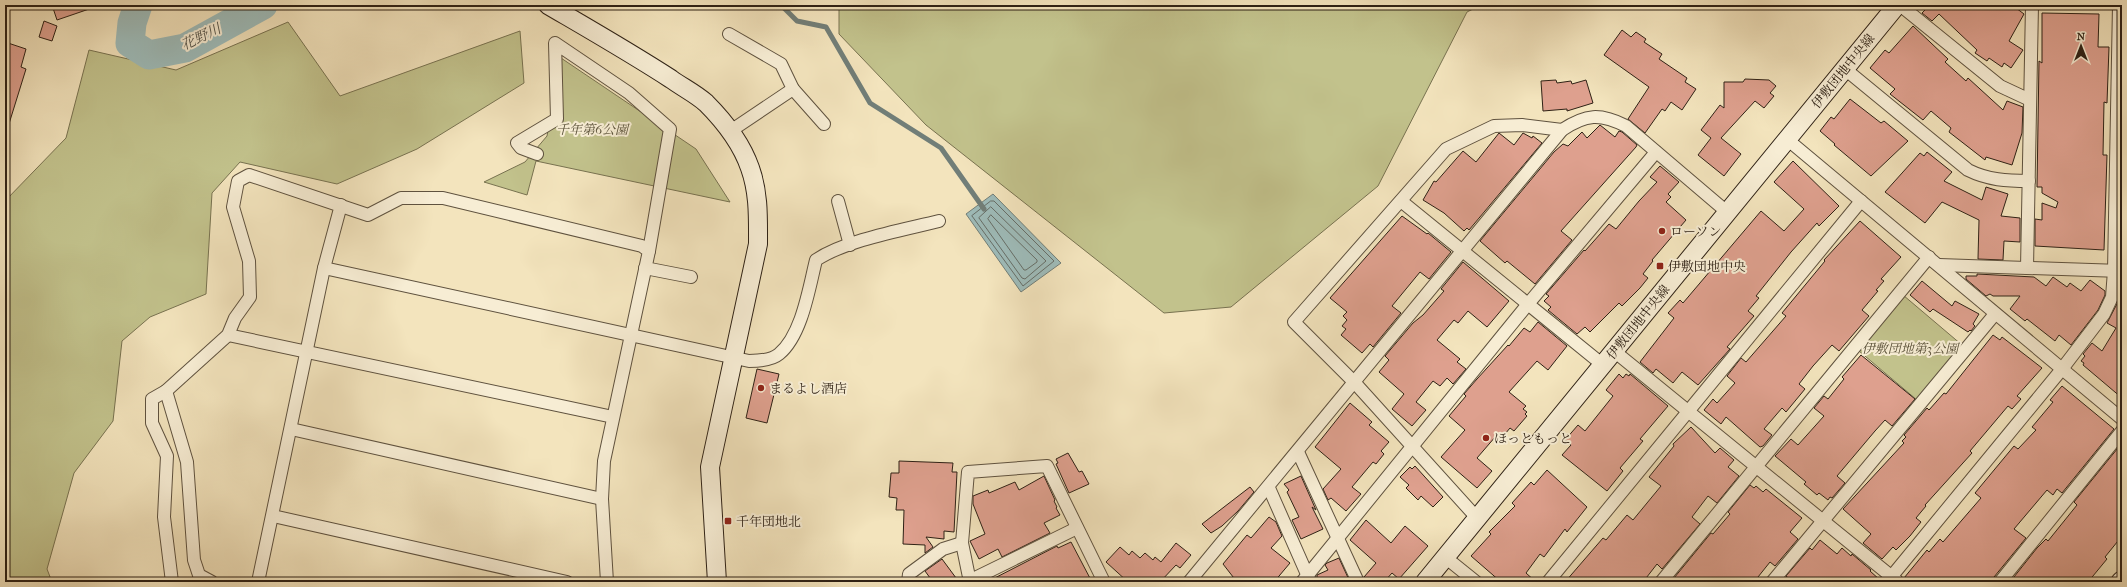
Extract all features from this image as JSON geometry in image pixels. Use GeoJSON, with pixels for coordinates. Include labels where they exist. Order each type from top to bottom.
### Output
{"type":"FeatureCollection","features":[{"type":"Feature","properties":{"kind":"street"},"geometry":{"type":"LineString","coordinates":[[548,5],[643,61],[705,103],[743,152],[750,168],[755,186],[758,212],[758,244],[710,467],[717,582]]}},
{"type":"Feature","properties":{"kind":"street"},"geometry":{"type":"LineString","coordinates":[[1898,5],[2000,86],[2030,100]]}},
{"type":"Feature","properties":{"kind":"street","name":"伊敷団地中央線"},"geometry":{"type":"LineString","coordinates":[[1424,582],[1898,5]]}},
{"type":"Feature","properties":{"kind":"street"},"geometry":{"type":"LineString","coordinates":[[2027,268],[2032,5]]}},
{"type":"Feature","properties":{"kind":"street"},"geometry":{"type":"LineString","coordinates":[[1614,351],[1822,520],[1892,580],[2062,369],[2104,314],[2112,297],[2118,271],[2119,5]]}},
{"type":"Feature","properties":{"kind":"street"},"geometry":{"type":"LineString","coordinates":[[729,34],[781,64],[793,89],[824,124]]}},
{"type":"Feature","properties":{"kind":"street"},"geometry":{"type":"LineString","coordinates":[[538,154],[521,148],[517,143],[557,119],[555,43],[629,93],[670,129],[646,268],[630,335],[604,462],[602,499],[607,582]]}},
{"type":"Feature","properties":{"kind":"street"},"geometry":{"type":"LineString","coordinates":[[1845,69],[1968,170],[1982,177],[1997,180],[2029,181]]}},
{"type":"Feature","properties":{"kind":"street"},"geometry":{"type":"LineString","coordinates":[[729,132],[793,89]]}},
{"type":"Feature","properties":{"kind":"street"},"geometry":{"type":"LineString","coordinates":[[1190,582],[1269,488],[1562,130],[1577,120],[1592,116],[1609,118],[1626,126],[1727,212]]}},
{"type":"Feature","properties":{"kind":"street"},"geometry":{"type":"LineString","coordinates":[[1478,518],[1355,383],[1294,322],[1446,149],[1494,126],[1522,125],[1562,130]]}},
{"type":"Feature","properties":{"kind":"street"},"geometry":{"type":"LineString","coordinates":[[1788,140],[2122,419]]}},
{"type":"Feature","properties":{"kind":"street"},"geometry":{"type":"LineString","coordinates":[[1306,580],[1412,446],[1528,304],[1656,152]]}},
{"type":"Feature","properties":{"kind":"street"},"geometry":{"type":"LineString","coordinates":[[172,582],[164,517],[167,456],[152,423],[152,399],[166,391],[228,335],[235,318],[250,297],[250,261],[233,207],[238,181],[249,175],[368,215],[401,198],[444,198],[642,246],[649,251]]}},
{"type":"Feature","properties":{"kind":"street"},"geometry":{"type":"LineString","coordinates":[[838,201],[850,245]]}},
{"type":"Feature","properties":{"kind":"street"},"geometry":{"type":"LineString","coordinates":[[1401,201],[1602,365]]}},
{"type":"Feature","properties":{"kind":"street"},"geometry":{"type":"LineString","coordinates":[[1548,582],[1861,201]]}},
{"type":"Feature","properties":{"kind":"street"},"geometry":{"type":"LineString","coordinates":[[258,582],[324,268],[341,206]]}},
{"type":"Feature","properties":{"kind":"street"},"geometry":{"type":"LineString","coordinates":[[324,268],[749,361],[761,360],[778,355],[791,338],[800,320],[816,260],[828,252],[938,221]]}},
{"type":"Feature","properties":{"kind":"street"},"geometry":{"type":"LineString","coordinates":[[1660,582],[1929,257]]}},
{"type":"Feature","properties":{"kind":"street"},"geometry":{"type":"LineString","coordinates":[[1938,265],[2118,271]]}},
{"type":"Feature","properties":{"kind":"street"},"geometry":{"type":"LineString","coordinates":[[646,268],[691,277]]}},
{"type":"Feature","properties":{"kind":"street"},"geometry":{"type":"LineString","coordinates":[[1772,582],[1822,520],[1995,314]]}},
{"type":"Feature","properties":{"kind":"street"},"geometry":{"type":"LineString","coordinates":[[228,335],[613,417]]}},
{"type":"Feature","properties":{"kind":"street"},"geometry":{"type":"LineString","coordinates":[[166,391],[187,462],[194,560],[199,575],[212,582]]}},
{"type":"Feature","properties":{"kind":"street"},"geometry":{"type":"LineString","coordinates":[[291,429],[602,499]]}},
{"type":"Feature","properties":{"kind":"street"},"geometry":{"type":"LineString","coordinates":[[2000,582],[2122,431]]}},
{"type":"Feature","properties":{"kind":"street"},"geometry":{"type":"LineString","coordinates":[[1298,452],[1358,582]]}},
{"type":"Feature","properties":{"kind":"street"},"geometry":{"type":"LineString","coordinates":[[1077,528],[969,582],[962,543],[968,472],[1046,466],[1077,528],[1104,582]]}},
{"type":"Feature","properties":{"kind":"street"},"geometry":{"type":"LineString","coordinates":[[1269,488],[1306,580]]}},
{"type":"Feature","properties":{"kind":"street"},"geometry":{"type":"LineString","coordinates":[[273,516],[567,582]]}},
{"type":"Feature","properties":{"kind":"street"},"geometry":{"type":"LineString","coordinates":[[908,582],[909,574],[943,548],[962,543]]}},
{"type":"Feature","properties":{"kind":"street"},"geometry":{"type":"LineString","coordinates":[[1445,557],[1476,582]]}},
{"type":"Feature","properties":{"kind":"green space"},"geometry":{"type":"Polygon","coordinates":[[[839,5],[1481,5],[1467,12],[1378,186],[1231,307],[1164,313],[926,125],[839,34],[839,5]]]}},
{"type":"Feature","properties":{"kind":"green space"},"geometry":{"type":"Polygon","coordinates":[[[288,22],[340,96],[520,31],[524,83],[417,149],[337,184],[240,162],[212,193],[206,294],[150,317],[122,341],[113,421],[74,473],[47,569],[52,582],[5,582],[5,201],[66,138],[89,50],[176,70],[288,22]]]}},
{"type":"Feature","properties":{"kind":"green space","name":"千年第6公園"},"geometry":{"type":"Polygon","coordinates":[[[561,58],[696,149],[730,202],[536,161],[527,195],[484,182],[525,162],[547,136],[561,58]]]}},
{"type":"Feature","properties":{"kind":"green space","name":"伊敷団地第3公園"},"geometry":{"type":"Polygon","coordinates":[[[1903,295],[1962,345],[1917,400],[1859,351],[1903,295]]]}},
{"type":"Feature","properties":{"kind":"water"},"geometry":{"type":"Polygon","coordinates":[[[993,194],[1061,263],[1021,292],[966,214],[993,194]]]}},
{"type":"Feature","properties":{"kind":"building"},"geometry":{"type":"Polygon","coordinates":[[[52,5],[95,5],[95,7],[57,20],[52,5]]]}},
{"type":"Feature","properties":{"kind":"building"},"geometry":{"type":"Polygon","coordinates":[[[1930,5],[2012,5],[2024,14],[2009,41],[2023,50],[2011,68],[2004,63],[2002,67],[1989,58],[1987,61],[1975,53],[1977,50],[1939,14],[1932,21],[1922,13],[1930,5]]]}},
{"type":"Feature","properties":{"kind":"building"},"geometry":{"type":"Polygon","coordinates":[[[2042,13],[2099,14],[2098,47],[2109,47],[2107,103],[2104,102],[2103,155],[2107,155],[2104,250],[2035,246],[2035,219],[2042,220],[2042,203],[2056,208],[2058,202],[2042,193],[2042,187],[2037,187],[2039,61],[2042,63],[2042,13]]]}},
{"type":"Feature","properties":{"kind":"building"},"geometry":{"type":"Polygon","coordinates":[[[44,21],[57,26],[52,41],[39,37],[44,21]]]}},
{"type":"Feature","properties":{"kind":"building"},"geometry":{"type":"Polygon","coordinates":[[[1913,26],[1948,59],[1945,62],[1966,81],[1968,78],[2003,110],[2007,101],[2023,107],[2022,133],[2012,165],[1986,157],[1985,160],[1949,132],[1951,128],[1931,111],[1923,120],[1890,94],[1895,89],[1870,68],[1885,50],[1889,53],[1913,26]]]}},
{"type":"Feature","properties":{"kind":"building"},"geometry":{"type":"Polygon","coordinates":[[[1622,30],[1631,37],[1636,32],[1646,39],[1644,42],[1662,54],[1659,59],[1687,78],[1685,82],[1696,89],[1682,110],[1671,102],[1665,111],[1662,109],[1645,133],[1628,119],[1649,87],[1604,55],[1622,30]]]}},
{"type":"Feature","properties":{"kind":"building"},"geometry":{"type":"Polygon","coordinates":[[[5,42],[26,49],[21,67],[26,69],[8,127],[5,127],[5,42]]]}},
{"type":"Feature","properties":{"kind":"building"},"geometry":{"type":"Polygon","coordinates":[[[1745,79],[1769,80],[1776,86],[1770,93],[1774,96],[1764,108],[1755,101],[1721,138],[1741,154],[1724,176],[1698,155],[1711,138],[1701,130],[1720,105],[1724,108],[1724,82],[1743,82],[1745,79]]]}},
{"type":"Feature","properties":{"kind":"building"},"geometry":{"type":"Polygon","coordinates":[[[1556,80],[1557,83],[1571,81],[1572,84],[1586,80],[1593,103],[1567,111],[1567,109],[1543,111],[1541,81],[1556,80]]]}},
{"type":"Feature","properties":{"kind":"building"},"geometry":{"type":"Polygon","coordinates":[[[1850,99],[1881,123],[1884,121],[1908,141],[1871,176],[1834,145],[1835,144],[1820,131],[1831,117],[1834,119],[1850,99]]]}},
{"type":"Feature","properties":{"kind":"building"},"geometry":{"type":"Polygon","coordinates":[[[1600,125],[1615,137],[1619,131],[1622,132],[1637,145],[1561,231],[1572,240],[1535,284],[1507,261],[1505,263],[1480,241],[1554,152],[1563,144],[1568,146],[1582,132],[1587,138],[1600,125]]]}},
{"type":"Feature","properties":{"kind":"building"},"geometry":{"type":"Polygon","coordinates":[[[1499,133],[1514,145],[1523,133],[1532,138],[1533,136],[1542,143],[1469,230],[1467,228],[1464,231],[1444,213],[1423,200],[1434,181],[1436,182],[1463,151],[1476,162],[1499,133]]]}},
{"type":"Feature","properties":{"kind":"building"},"geometry":{"type":"Polygon","coordinates":[[[1927,152],[1952,172],[1944,181],[1982,200],[1986,187],[2008,194],[2001,216],[2020,218],[2020,242],[2004,241],[2003,260],[1978,259],[1979,220],[1942,202],[1925,223],[1885,192],[1920,153],[1924,156],[1927,152]]]}},
{"type":"Feature","properties":{"kind":"building"},"geometry":{"type":"Polygon","coordinates":[[[1793,161],[1839,206],[1819,226],[1817,223],[1791,252],[1756,296],[1759,298],[1748,311],[1754,316],[1727,347],[1730,349],[1698,385],[1682,372],[1673,383],[1656,369],[1653,373],[1640,362],[1674,318],[1668,313],[1680,300],[1683,303],[1761,211],[1784,231],[1804,209],[1774,182],[1793,161]]]}},
{"type":"Feature","properties":{"kind":"building"},"geometry":{"type":"Polygon","coordinates":[[[1660,166],[1679,182],[1668,194],[1671,197],[1666,202],[1686,220],[1652,260],[1653,261],[1643,274],[1648,278],[1640,288],[1622,306],[1619,303],[1590,332],[1585,327],[1577,334],[1548,310],[1551,307],[1544,301],[1549,296],[1546,294],[1609,224],[1616,229],[1657,182],[1650,177],[1660,166]]]}},
{"type":"Feature","properties":{"kind":"building"},"geometry":{"type":"Polygon","coordinates":[[[1402,216],[1427,234],[1428,233],[1451,252],[1429,279],[1420,272],[1392,306],[1401,313],[1373,347],[1370,344],[1362,353],[1341,335],[1346,329],[1342,326],[1347,320],[1343,316],[1347,312],[1330,298],[1402,216]]]}},
{"type":"Feature","properties":{"kind":"building"},"geometry":{"type":"Polygon","coordinates":[[[1860,221],[1901,257],[1881,279],[1884,281],[1876,290],[1878,291],[1862,310],[1869,316],[1839,351],[1832,345],[1813,366],[1799,384],[1805,389],[1786,412],[1782,408],[1764,429],[1772,435],[1763,446],[1760,447],[1726,417],[1721,424],[1704,410],[1713,399],[1717,403],[1735,383],[1727,376],[1741,358],[1746,362],[1786,316],[1782,313],[1825,261],[1824,260],[1860,221]]]}},
{"type":"Feature","properties":{"kind":"building"},"geometry":{"type":"Polygon","coordinates":[[[1463,262],[1509,301],[1487,327],[1468,311],[1458,323],[1454,320],[1437,340],[1460,359],[1457,362],[1466,369],[1453,384],[1447,378],[1440,386],[1433,381],[1416,402],[1426,410],[1412,426],[1392,409],[1404,394],[1379,372],[1389,360],[1385,356],[1413,323],[1423,315],[1444,291],[1441,289],[1463,262]]]}},
{"type":"Feature","properties":{"kind":"building"},"geometry":{"type":"Polygon","coordinates":[[[1977,274],[2034,277],[2046,286],[2053,277],[2067,287],[2070,283],[2081,291],[2090,280],[2105,291],[2105,295],[2098,310],[2071,345],[2059,335],[2055,341],[2027,319],[2025,321],[2010,309],[2020,296],[1993,296],[1990,294],[1986,296],[1966,279],[1966,276],[1977,276],[1977,274]]]}},
{"type":"Feature","properties":{"kind":"building"},"geometry":{"type":"Polygon","coordinates":[[[1922,281],[1952,306],[1955,301],[1979,314],[1973,324],[1975,326],[1971,331],[1970,330],[1968,332],[1933,309],[1930,312],[1910,295],[1922,281]]]}},
{"type":"Feature","properties":{"kind":"building"},"geometry":{"type":"Polygon","coordinates":[[[2120,295],[2122,295],[2122,398],[2083,365],[2084,363],[2081,361],[2085,356],[2083,354],[2092,343],[2102,351],[2116,328],[2107,323],[2120,295]]]}},
{"type":"Feature","properties":{"kind":"building"},"geometry":{"type":"Polygon","coordinates":[[[1538,322],[1567,346],[1548,370],[1537,361],[1509,392],[1526,406],[1523,409],[1527,412],[1525,414],[1527,416],[1514,431],[1510,428],[1500,440],[1496,436],[1477,458],[1492,471],[1477,488],[1441,457],[1465,430],[1449,416],[1466,396],[1464,394],[1524,328],[1530,332],[1538,322]]]}},
{"type":"Feature","properties":{"kind":"building"},"geometry":{"type":"Polygon","coordinates":[[[1993,335],[2000,340],[2002,337],[2042,368],[2017,396],[2021,399],[2012,409],[2008,406],[1970,451],[1972,453],[1925,505],[1926,506],[1916,518],[1921,522],[1910,536],[1896,550],[1893,547],[1882,559],[1863,543],[1871,534],[1843,509],[1904,443],[1902,441],[1906,437],[1904,435],[1927,408],[1929,410],[1944,393],[1946,394],[1993,335]]]}},
{"type":"Feature","properties":{"kind":"building"},"geometry":{"type":"Polygon","coordinates":[[[1861,355],[1915,399],[1892,426],[1885,420],[1875,431],[1837,476],[1845,483],[1832,498],[1830,497],[1828,500],[1819,493],[1817,495],[1804,484],[1806,482],[1775,456],[1791,439],[1798,445],[1824,416],[1814,408],[1824,396],[1828,399],[1844,379],[1842,377],[1861,355]]]}},
{"type":"Feature","properties":{"kind":"building"},"geometry":{"type":"Polygon","coordinates":[[[757,369],[779,374],[767,423],[746,418],[757,369]]]}},
{"type":"Feature","properties":{"kind":"building"},"geometry":{"type":"Polygon","coordinates":[[[1619,374],[1623,378],[1626,374],[1629,376],[1630,374],[1668,406],[1640,439],[1643,441],[1620,468],[1623,471],[1607,491],[1562,455],[1571,445],[1565,440],[1578,425],[1585,431],[1613,396],[1606,390],[1619,374]]]}},
{"type":"Feature","properties":{"kind":"building"},"geometry":{"type":"Polygon","coordinates":[[[2062,386],[2114,429],[2062,493],[2057,489],[2053,495],[2047,490],[2014,529],[2026,538],[1994,577],[1993,582],[1904,582],[1904,578],[1927,550],[1929,552],[1940,539],[1943,542],[1981,498],[1975,493],[2014,446],[2018,449],[2036,430],[2032,427],[2053,402],[2050,400],[2062,386]]]}},
{"type":"Feature","properties":{"kind":"building"},"geometry":{"type":"Polygon","coordinates":[[[1350,403],[1372,422],[1369,425],[1389,442],[1381,451],[1384,454],[1376,464],[1373,462],[1352,487],[1361,494],[1346,511],[1331,498],[1328,500],[1323,489],[1341,469],[1315,447],[1350,403]]]}},
{"type":"Feature","properties":{"kind":"building"},"geometry":{"type":"Polygon","coordinates":[[[1691,427],[1715,453],[1720,448],[1734,460],[1728,467],[1739,476],[1717,503],[1708,496],[1692,517],[1700,524],[1662,569],[1657,564],[1643,582],[1565,582],[1603,538],[1606,540],[1627,515],[1633,520],[1661,486],[1649,477],[1674,446],[1673,444],[1691,427]]]}},
{"type":"Feature","properties":{"kind":"building"},"geometry":{"type":"Polygon","coordinates":[[[2122,443],[2122,536],[2105,557],[2107,559],[2088,582],[2010,582],[2037,548],[2046,539],[2048,541],[2077,505],[2074,502],[2122,443]]]}},
{"type":"Feature","properties":{"kind":"building"},"geometry":{"type":"Polygon","coordinates":[[[1068,453],[1079,472],[1082,471],[1089,484],[1069,493],[1056,464],[1058,463],[1056,459],[1068,453]]]}},
{"type":"Feature","properties":{"kind":"building"},"geometry":{"type":"Polygon","coordinates":[[[899,461],[953,463],[952,472],[957,472],[954,532],[944,531],[944,539],[926,537],[933,547],[925,553],[925,545],[903,544],[904,510],[896,510],[897,498],[889,497],[891,473],[899,473],[899,461]]]}},
{"type":"Feature","properties":{"kind":"building"},"geometry":{"type":"Polygon","coordinates":[[[1415,466],[1443,497],[1433,507],[1421,496],[1418,500],[1406,488],[1409,485],[1400,477],[1410,467],[1412,469],[1415,466]]]}},
{"type":"Feature","properties":{"kind":"building"},"geometry":{"type":"Polygon","coordinates":[[[1547,470],[1587,507],[1567,532],[1565,529],[1544,557],[1540,554],[1526,573],[1536,582],[1501,582],[1471,556],[1491,534],[1489,532],[1515,506],[1512,503],[1531,482],[1534,485],[1547,470]]]}},
{"type":"Feature","properties":{"kind":"building"},"geometry":{"type":"Polygon","coordinates":[[[1044,476],[1060,515],[1044,523],[1050,533],[1002,557],[998,549],[979,559],[970,541],[985,534],[973,504],[973,496],[988,490],[989,493],[1015,482],[1019,490],[1044,476]]]}},
{"type":"Feature","properties":{"kind":"building"},"geometry":{"type":"Polygon","coordinates":[[[1301,476],[1316,510],[1312,507],[1323,529],[1301,539],[1292,520],[1299,517],[1287,492],[1289,490],[1284,484],[1301,476]]]}},
{"type":"Feature","properties":{"kind":"building"},"geometry":{"type":"Polygon","coordinates":[[[1750,485],[1754,488],[1756,486],[1763,492],[1766,489],[1802,518],[1790,532],[1798,539],[1775,566],[1770,562],[1754,582],[1678,582],[1674,578],[1711,533],[1713,534],[1730,514],[1728,512],[1750,485]]]}},
{"type":"Feature","properties":{"kind":"building"},"geometry":{"type":"Polygon","coordinates":[[[1250,487],[1254,492],[1238,511],[1222,526],[1211,533],[1202,524],[1250,487]]]}},
{"type":"Feature","properties":{"kind":"building"},"geometry":{"type":"Polygon","coordinates":[[[1269,517],[1276,522],[1282,536],[1271,548],[1290,563],[1274,582],[1237,582],[1223,564],[1247,535],[1251,538],[1269,517]]]}},
{"type":"Feature","properties":{"kind":"building"},"geometry":{"type":"Polygon","coordinates":[[[1366,520],[1391,543],[1405,526],[1428,546],[1399,579],[1392,573],[1384,582],[1365,582],[1364,577],[1376,563],[1350,540],[1366,520]]]}},
{"type":"Feature","properties":{"kind":"building"},"geometry":{"type":"Polygon","coordinates":[[[1820,540],[1837,554],[1842,548],[1851,556],[1852,554],[1871,570],[1870,571],[1880,580],[1880,582],[1793,582],[1786,576],[1810,548],[1812,550],[1820,540]]]}},
{"type":"Feature","properties":{"kind":"building"},"geometry":{"type":"Polygon","coordinates":[[[1071,542],[1092,582],[987,582],[1057,546],[1058,548],[1071,542]]]}},
{"type":"Feature","properties":{"kind":"building"},"geometry":{"type":"Polygon","coordinates":[[[1176,543],[1191,555],[1180,568],[1176,565],[1160,582],[1128,582],[1106,562],[1120,547],[1129,555],[1132,551],[1140,558],[1145,553],[1153,560],[1155,557],[1161,562],[1176,543]]]}},
{"type":"Feature","properties":{"kind":"building"},"geometry":{"type":"Polygon","coordinates":[[[1339,558],[1350,582],[1317,582],[1317,575],[1328,570],[1325,565],[1339,558]]]}},
{"type":"Feature","properties":{"kind":"building"},"geometry":{"type":"Polygon","coordinates":[[[942,559],[959,582],[933,582],[925,571],[942,559]]]}},
{"type":"Feature","properties":{"kind":"waterway","name":"花野川"},"geometry":{"type":"LineString","coordinates":[[138,5],[132,23],[130,43],[149,55],[185,48],[263,5]]}},
{"type":"Feature","properties":{"kind":"waterway"},"geometry":{"type":"LineString","coordinates":[[781,5],[797,21],[826,27],[870,103],[941,148],[984,209]]}},
{"type":"Feature","properties":{"kind":"place","name":"ローソン"},"geometry":{"type":"Point","coordinates":[1662,231]}},
{"type":"Feature","properties":{"kind":"place","name":"伊敷団地中央"},"geometry":{"type":"Point","coordinates":[1660,266]}},
{"type":"Feature","properties":{"kind":"place","name":"まるよし酒店"},"geometry":{"type":"Point","coordinates":[761,388]}},
{"type":"Feature","properties":{"kind":"place","name":"ほっともっと"},"geometry":{"type":"Point","coordinates":[1486,438]}},
{"type":"Feature","properties":{"kind":"place","name":"千年団地北"},"geometry":{"type":"Point","coordinates":[728,521]}}]}
